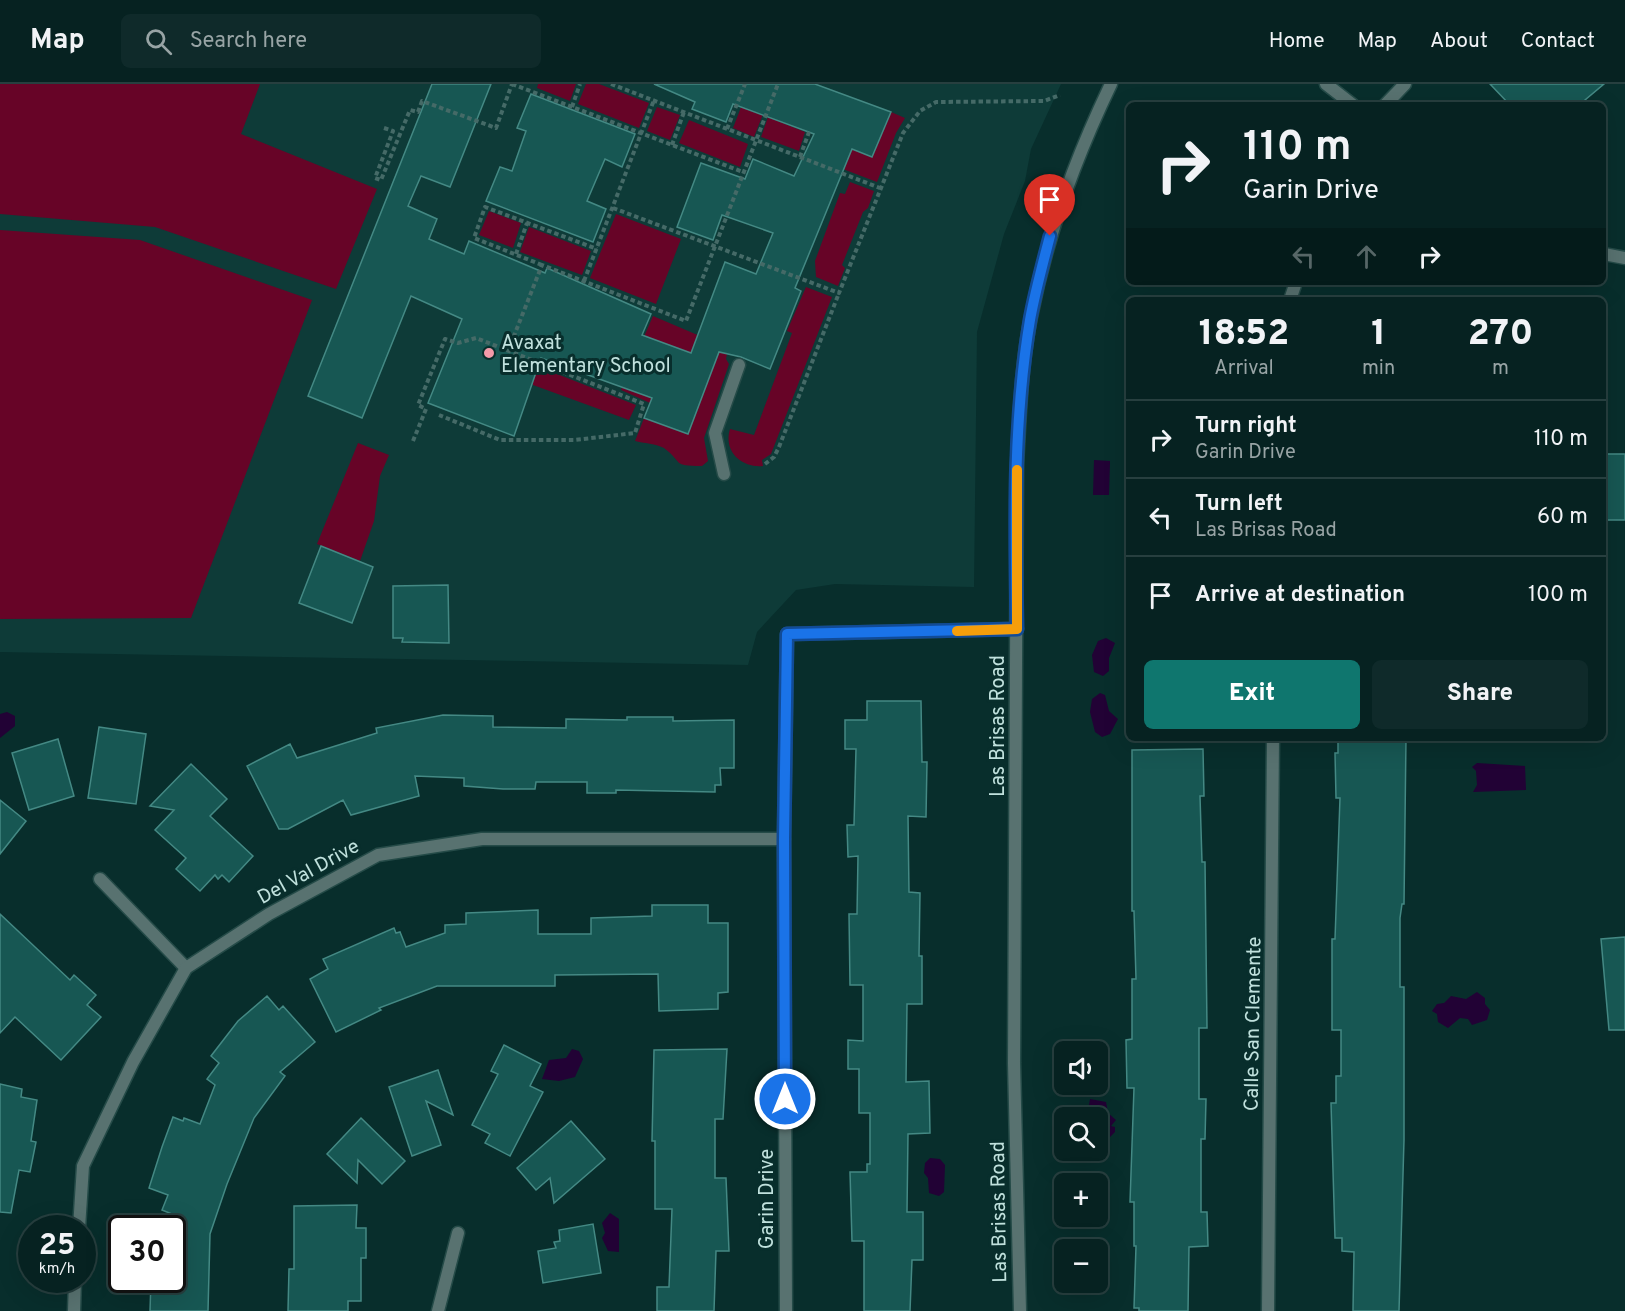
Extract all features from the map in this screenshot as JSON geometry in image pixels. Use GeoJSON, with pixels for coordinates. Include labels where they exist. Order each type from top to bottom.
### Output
{"type":"FeatureCollection","features":[{"type":"Feature","properties":{"kind":"street","name":"Las Brisas Road"},"geometry":{"type":"LineString","coordinates":[[1020,1311],[1014,1063],[1018,453],[1021,390],[1030,319],[1050,236],[1072,170],[1112,84]]}},
{"type":"Feature","properties":{"kind":"street"},"geometry":{"type":"LineString","coordinates":[[1326,84],[1349,102]]}},
{"type":"Feature","properties":{"kind":"street"},"geometry":{"type":"LineString","coordinates":[[1388,102],[1405,84]]}},
{"type":"Feature","properties":{"kind":"street"},"geometry":{"type":"LineString","coordinates":[[1606,254],[1625,258]]}},
{"type":"Feature","properties":{"kind":"street"},"geometry":{"type":"LineString","coordinates":[[724,474],[715,433],[740,365]]}},
{"type":"Feature","properties":{"kind":"street","name":"Garin Drive"},"geometry":{"type":"LineString","coordinates":[[786,1311],[784,839],[787,634],[1017,629]]}},
{"type":"Feature","properties":{"kind":"street","name":"Calle San Clemente"},"geometry":{"type":"LineString","coordinates":[[1268,1311],[1273,741]]}},
{"type":"Feature","properties":{"kind":"street","name":"Del Val Drive"},"geometry":{"type":"LineString","coordinates":[[80,1215],[83,1166],[133,1062],[186,968],[269,914],[378,855],[482,839],[784,839]]}},
{"type":"Feature","properties":{"kind":"street"},"geometry":{"type":"LineString","coordinates":[[100,879],[186,968]]}},
{"type":"Feature","properties":{"kind":"street"},"geometry":{"type":"LineString","coordinates":[[438,1311],[458,1233]]}},
{"type":"Feature","properties":{"kind":"street"},"geometry":{"type":"LineString","coordinates":[[74,1311],[75,1293]]}},
{"type":"Feature","properties":{"kind":"path"},"geometry":{"type":"LineString","coordinates":[[384,128],[393,131],[375,178],[381,180],[410,110],[418,112],[422,101],[496,128],[512,84],[743,172]]}},
{"type":"Feature","properties":{"kind":"path"},"geometry":{"type":"LineString","coordinates":[[572,107],[580,84]]}},
{"type":"Feature","properties":{"kind":"path"},"geometry":{"type":"LineString","coordinates":[[611,84],[880,188]]}},
{"type":"Feature","properties":{"kind":"path"},"geometry":{"type":"LineString","coordinates":[[727,129],[745,84]]}},
{"type":"Feature","properties":{"kind":"path"},"geometry":{"type":"LineString","coordinates":[[597,249],[485,207],[474,238],[686,321],[778,84]]}},
{"type":"Feature","properties":{"kind":"path"},"geometry":{"type":"LineString","coordinates":[[765,464],[774,457],[779,447],[880,188],[907,126],[920,111],[936,102],[1044,101],[1060,95]]}},
{"type":"Feature","properties":{"kind":"path"},"geometry":{"type":"LineString","coordinates":[[584,281],[654,100]]}},
{"type":"Feature","properties":{"kind":"path"},"geometry":{"type":"LineString","coordinates":[[672,145],[684,112]]}},
{"type":"Feature","properties":{"kind":"path"},"geometry":{"type":"LineString","coordinates":[[800,157],[809,132]]}},
{"type":"Feature","properties":{"kind":"path"},"geometry":{"type":"LineString","coordinates":[[613,208],[840,294]]}},
{"type":"Feature","properties":{"kind":"path"},"geometry":{"type":"LineString","coordinates":[[516,254],[527,223]]}},
{"type":"Feature","properties":{"kind":"path"},"geometry":{"type":"LineString","coordinates":[[508,351],[542,265]]}},
{"type":"Feature","properties":{"kind":"path"},"geometry":{"type":"LineString","coordinates":[[413,441],[426,409],[418,405],[446,339],[459,343],[477,338],[644,404],[635,433],[575,440],[500,440],[439,415]]}},
{"type":"Feature","properties":{"kind":"shaded area","name":"Avaxat Elementary School"},"geometry":{"type":"Polygon","coordinates":[[[0,84],[1061,84],[1031,149],[1025,181],[1004,234],[977,332],[974,587],[835,584],[796,590],[757,632],[748,665],[0,652],[0,84]]]}},
{"type":"Feature","properties":{"kind":"shaded area"},"geometry":{"type":"Polygon","coordinates":[[[0,84],[260,84],[241,134],[377,189],[336,289],[155,227],[0,214],[0,84]]]}},
{"type":"Feature","properties":{"kind":"shaded area"},"geometry":{"type":"Polygon","coordinates":[[[538,84],[576,84],[570,101],[537,88],[538,84]]]}},
{"type":"Feature","properties":{"kind":"shaded area"},"geometry":{"type":"Polygon","coordinates":[[[586,84],[599,84],[649,103],[639,128],[578,104],[586,84]]]}},
{"type":"Feature","properties":{"kind":"shaded area"},"geometry":{"type":"Polygon","coordinates":[[[750,84],[775,84],[754,137],[733,128],[750,84]]]}},
{"type":"Feature","properties":{"kind":"shaded area"},"geometry":{"type":"Polygon","coordinates":[[[657,107],[680,115],[670,140],[647,131],[657,107]]]}},
{"type":"Feature","properties":{"kind":"shaded area"},"geometry":{"type":"Polygon","coordinates":[[[891,112],[905,118],[896,133],[877,182],[806,155],[891,112]]]}},
{"type":"Feature","properties":{"kind":"shaded area"},"geometry":{"type":"Polygon","coordinates":[[[768,117],[805,132],[799,151],[761,137],[768,117]]]}},
{"type":"Feature","properties":{"kind":"shaded area"},"geometry":{"type":"Polygon","coordinates":[[[689,120],[748,144],[740,167],[679,143],[689,120]]]}},
{"type":"Feature","properties":{"kind":"shaded area"},"geometry":{"type":"Polygon","coordinates":[[[850,182],[874,191],[842,265],[845,268],[838,286],[816,277],[815,261],[840,193],[845,194],[850,182]]]}},
{"type":"Feature","properties":{"kind":"shaded area"},"geometry":{"type":"Polygon","coordinates":[[[489,211],[521,223],[513,248],[479,235],[489,211]]]}},
{"type":"Feature","properties":{"kind":"shaded area"},"geometry":{"type":"Polygon","coordinates":[[[616,214],[681,239],[656,304],[590,278],[616,214]]]}},
{"type":"Feature","properties":{"kind":"shaded area"},"geometry":{"type":"Polygon","coordinates":[[[529,227],[591,251],[582,275],[520,252],[529,227]]]}},
{"type":"Feature","properties":{"kind":"shaded area"},"geometry":{"type":"Polygon","coordinates":[[[0,230],[140,240],[312,300],[191,618],[0,619],[0,230]]]}},
{"type":"Feature","properties":{"kind":"shaded area"},"geometry":{"type":"Polygon","coordinates":[[[806,287],[832,297],[771,454],[762,460],[763,466],[748,464],[736,457],[732,451],[729,445],[730,429],[754,435],[792,333],[787,331],[806,287]]]}},
{"type":"Feature","properties":{"kind":"shaded area"},"geometry":{"type":"Polygon","coordinates":[[[653,316],[728,348],[726,359],[729,364],[704,438],[708,461],[702,466],[679,463],[664,448],[635,441],[650,403],[621,390],[653,316]]]}},
{"type":"Feature","properties":{"kind":"shaded area"},"geometry":{"type":"Polygon","coordinates":[[[478,343],[636,405],[629,420],[533,385],[533,381],[450,348],[478,343]]]}},
{"type":"Feature","properties":{"kind":"shaded area"},"geometry":{"type":"Polygon","coordinates":[[[358,443],[389,455],[380,476],[374,521],[360,561],[317,544],[358,443]]]}},
{"type":"Feature","properties":{"kind":"shaded area"},"geometry":{"type":"Polygon","coordinates":[[[1094,460],[1110,461],[1109,495],[1093,495],[1094,460]]]}},
{"type":"Feature","properties":{"kind":"shaded area"},"geometry":{"type":"Polygon","coordinates":[[[1106,638],[1115,643],[1109,658],[1109,671],[1103,676],[1094,672],[1092,655],[1098,641],[1106,638]]]}},
{"type":"Feature","properties":{"kind":"shaded area"},"geometry":{"type":"Polygon","coordinates":[[[1100,693],[1105,695],[1109,711],[1118,719],[1110,734],[1102,737],[1095,732],[1090,712],[1092,699],[1100,693]]]}},
{"type":"Feature","properties":{"kind":"shaded area"},"geometry":{"type":"Polygon","coordinates":[[[7,712],[15,716],[15,726],[0,738],[0,714],[7,712]]]}},
{"type":"Feature","properties":{"kind":"shaded area"},"geometry":{"type":"Polygon","coordinates":[[[1477,763],[1525,766],[1526,790],[1473,792],[1477,785],[1476,771],[1472,767],[1477,763]]]}},
{"type":"Feature","properties":{"kind":"shaded area"},"geometry":{"type":"Polygon","coordinates":[[[1477,992],[1485,998],[1485,1004],[1490,1010],[1487,1020],[1472,1025],[1468,1019],[1460,1018],[1448,1028],[1438,1022],[1437,1014],[1432,1011],[1437,1004],[1444,1003],[1451,996],[1466,999],[1477,992]]]}},
{"type":"Feature","properties":{"kind":"shaded area"},"geometry":{"type":"Polygon","coordinates":[[[572,1049],[579,1051],[583,1059],[575,1077],[559,1081],[542,1079],[549,1060],[566,1058],[572,1049]]]}},
{"type":"Feature","properties":{"kind":"shaded area"},"geometry":{"type":"Polygon","coordinates":[[[1090,1099],[1106,1102],[1107,1107],[1089,1107],[1090,1099]]]}},
{"type":"Feature","properties":{"kind":"shaded area"},"geometry":{"type":"Polygon","coordinates":[[[1108,1113],[1116,1120],[1111,1126],[1115,1127],[1115,1132],[1108,1139],[1108,1113]]]}},
{"type":"Feature","properties":{"kind":"shaded area"},"geometry":{"type":"Polygon","coordinates":[[[930,1158],[940,1159],[945,1165],[944,1192],[939,1196],[929,1193],[928,1178],[924,1173],[925,1163],[930,1158]]]}},
{"type":"Feature","properties":{"kind":"shaded area"},"geometry":{"type":"Polygon","coordinates":[[[610,1213],[619,1219],[619,1252],[608,1251],[602,1238],[605,1233],[602,1223],[610,1213]]]}},
{"type":"Feature","properties":{"kind":"building"},"geometry":{"type":"Polygon","coordinates":[[[432,84],[491,84],[450,187],[421,176],[408,206],[437,219],[429,239],[464,254],[469,241],[545,273],[547,268],[651,314],[642,335],[691,353],[725,262],[756,274],[773,233],[722,215],[713,240],[677,227],[701,163],[745,179],[753,159],[794,176],[814,134],[733,104],[726,122],[692,109],[695,102],[654,84],[815,84],[891,112],[872,157],[852,149],[795,288],[801,291],[770,369],[741,357],[719,352],[688,434],[644,418],[652,398],[541,358],[514,436],[428,403],[462,319],[411,296],[362,418],[308,396],[432,84]]]}},
{"type":"Feature","properties":{"kind":"building"},"geometry":{"type":"Polygon","coordinates":[[[1490,84],[1604,84],[1583,102],[1507,102],[1490,84]]]}},
{"type":"Feature","properties":{"kind":"building"},"geometry":{"type":"Polygon","coordinates":[[[531,94],[635,134],[622,167],[605,159],[587,201],[606,209],[593,242],[486,201],[500,167],[512,171],[526,131],[517,128],[531,94]]]}},
{"type":"Feature","properties":{"kind":"building"},"geometry":{"type":"Polygon","coordinates":[[[1606,454],[1625,454],[1625,520],[1606,520],[1606,454]]]}},
{"type":"Feature","properties":{"kind":"building"},"geometry":{"type":"Polygon","coordinates":[[[321,546],[373,567],[352,623],[299,603],[321,546]]]}},
{"type":"Feature","properties":{"kind":"building"},"geometry":{"type":"Polygon","coordinates":[[[448,585],[449,643],[402,642],[403,638],[393,638],[393,586],[448,585]]]}},
{"type":"Feature","properties":{"kind":"building"},"geometry":{"type":"Polygon","coordinates":[[[867,701],[921,701],[922,762],[927,762],[926,817],[908,816],[909,892],[920,893],[919,956],[922,956],[922,1004],[907,1004],[906,1082],[929,1081],[930,1133],[908,1134],[907,1212],[923,1212],[923,1260],[912,1260],[910,1311],[864,1311],[864,1241],[852,1241],[850,1172],[867,1172],[867,1164],[870,1164],[870,1113],[859,1113],[859,1069],[848,1069],[848,1040],[863,1041],[863,985],[850,985],[849,914],[857,914],[858,856],[848,857],[847,825],[854,825],[856,749],[845,749],[845,720],[867,720],[867,701]]]}},
{"type":"Feature","properties":{"kind":"building"},"geometry":{"type":"Polygon","coordinates":[[[443,715],[493,716],[493,727],[566,728],[566,719],[627,720],[627,717],[673,717],[673,721],[734,720],[734,768],[720,768],[721,785],[715,785],[715,792],[616,790],[616,793],[587,793],[587,782],[536,782],[535,789],[503,789],[464,786],[464,778],[415,776],[419,796],[351,815],[343,800],[288,829],[279,829],[247,766],[290,744],[297,758],[377,733],[376,728],[443,715]]]}},
{"type":"Feature","properties":{"kind":"building"},"geometry":{"type":"Polygon","coordinates":[[[99,727],[146,734],[136,804],[88,798],[99,727]]]}},
{"type":"Feature","properties":{"kind":"building"},"geometry":{"type":"Polygon","coordinates":[[[58,739],[74,796],[29,810],[12,753],[58,739]]]}},
{"type":"Feature","properties":{"kind":"building"},"geometry":{"type":"Polygon","coordinates":[[[1338,741],[1406,741],[1404,904],[1402,904],[1400,918],[1400,987],[1404,987],[1404,1140],[1399,1311],[1353,1311],[1354,1252],[1342,1251],[1342,1238],[1335,1238],[1331,1103],[1336,1103],[1336,1076],[1341,1076],[1341,1030],[1332,1030],[1332,939],[1335,939],[1340,798],[1336,798],[1335,753],[1338,753],[1338,741]]]}},
{"type":"Feature","properties":{"kind":"building"},"geometry":{"type":"Polygon","coordinates":[[[1203,749],[1204,796],[1200,796],[1202,862],[1205,862],[1207,1028],[1199,1028],[1199,1099],[1206,1099],[1205,1139],[1201,1139],[1201,1212],[1207,1212],[1208,1246],[1189,1247],[1188,1311],[1139,1311],[1139,1308],[1134,1308],[1136,1246],[1134,1246],[1134,1202],[1130,1202],[1134,1088],[1127,1088],[1126,1040],[1132,1039],[1132,979],[1136,979],[1134,911],[1132,911],[1132,750],[1203,749]]]}},
{"type":"Feature","properties":{"kind":"building"},"geometry":{"type":"Polygon","coordinates":[[[191,764],[227,799],[210,816],[253,856],[229,882],[222,875],[218,879],[215,875],[200,891],[176,869],[186,858],[155,830],[174,810],[150,806],[191,764]]]}},
{"type":"Feature","properties":{"kind":"building"},"geometry":{"type":"Polygon","coordinates":[[[0,800],[26,821],[0,854],[0,800]]]}},
{"type":"Feature","properties":{"kind":"building"},"geometry":{"type":"Polygon","coordinates":[[[652,905],[708,905],[708,923],[728,923],[728,992],[718,993],[718,1009],[659,1011],[658,974],[555,975],[555,986],[437,986],[379,1008],[381,1010],[336,1032],[310,979],[328,969],[323,959],[394,928],[396,933],[400,932],[406,947],[445,933],[445,925],[466,924],[466,913],[538,910],[538,934],[591,934],[591,918],[652,916],[652,905]]]}},
{"type":"Feature","properties":{"kind":"building"},"geometry":{"type":"Polygon","coordinates":[[[0,914],[70,980],[74,975],[96,995],[87,1005],[101,1017],[61,1060],[15,1017],[0,1033],[0,914]]]}},
{"type":"Feature","properties":{"kind":"building"},"geometry":{"type":"Polygon","coordinates":[[[1625,937],[1625,1030],[1609,1030],[1601,939],[1625,937]]]}},
{"type":"Feature","properties":{"kind":"building"},"geometry":{"type":"Polygon","coordinates":[[[267,996],[279,1010],[283,1006],[315,1042],[280,1072],[285,1076],[254,1118],[227,1184],[210,1234],[208,1311],[150,1311],[151,1293],[186,1293],[186,1215],[172,1215],[162,1210],[168,1195],[149,1188],[173,1117],[200,1124],[215,1085],[207,1079],[219,1063],[211,1056],[238,1021],[267,996]]]}},
{"type":"Feature","properties":{"kind":"building"},"geometry":{"type":"Polygon","coordinates":[[[504,1045],[541,1064],[530,1086],[543,1092],[510,1156],[485,1143],[490,1134],[472,1125],[498,1074],[491,1071],[504,1045]]]}},
{"type":"Feature","properties":{"kind":"building"},"geometry":{"type":"Polygon","coordinates":[[[727,1049],[723,1119],[715,1119],[715,1178],[726,1178],[729,1251],[716,1251],[714,1311],[657,1311],[657,1287],[669,1287],[672,1209],[655,1209],[655,1141],[652,1141],[654,1050],[727,1049]]]}},
{"type":"Feature","properties":{"kind":"building"},"geometry":{"type":"Polygon","coordinates":[[[438,1070],[453,1115],[426,1101],[441,1145],[412,1156],[389,1087],[438,1070]]]}},
{"type":"Feature","properties":{"kind":"building"},"geometry":{"type":"Polygon","coordinates":[[[0,1084],[22,1089],[21,1097],[37,1100],[31,1141],[36,1142],[30,1172],[19,1170],[11,1213],[0,1212],[0,1084]]]}},
{"type":"Feature","properties":{"kind":"building"},"geometry":{"type":"Polygon","coordinates":[[[361,1118],[405,1161],[382,1184],[358,1160],[357,1183],[327,1154],[361,1118]]]}},
{"type":"Feature","properties":{"kind":"building"},"geometry":{"type":"Polygon","coordinates":[[[571,1121],[605,1159],[554,1203],[550,1178],[536,1190],[517,1168],[571,1121]]]}},
{"type":"Feature","properties":{"kind":"building"},"geometry":{"type":"Polygon","coordinates":[[[357,1205],[356,1228],[366,1228],[366,1258],[361,1258],[361,1301],[348,1301],[348,1311],[288,1311],[289,1269],[294,1269],[294,1206],[357,1205]]]}},
{"type":"Feature","properties":{"kind":"building"},"geometry":{"type":"Polygon","coordinates":[[[593,1224],[601,1273],[543,1283],[538,1251],[556,1248],[554,1242],[560,1241],[559,1230],[593,1224]]]}},
{"type":"Feature","properties":{"kind":"slow traffic"},"geometry":{"type":"LineString","coordinates":[[957,631],[1017,629],[1017,470]]}},
{"type":"Feature","properties":{"kind":"place","name":"Avaxat Elementary School"},"geometry":{"type":"Point","coordinates":[489,353]}},
{"type":"Feature","properties":{"kind":"route"},"geometry":{"type":"LineString","coordinates":[[785,1099],[784,839],[787,634],[1017,629],[1017,464],[1021,390],[1030,319],[1050,236]]}}]}
